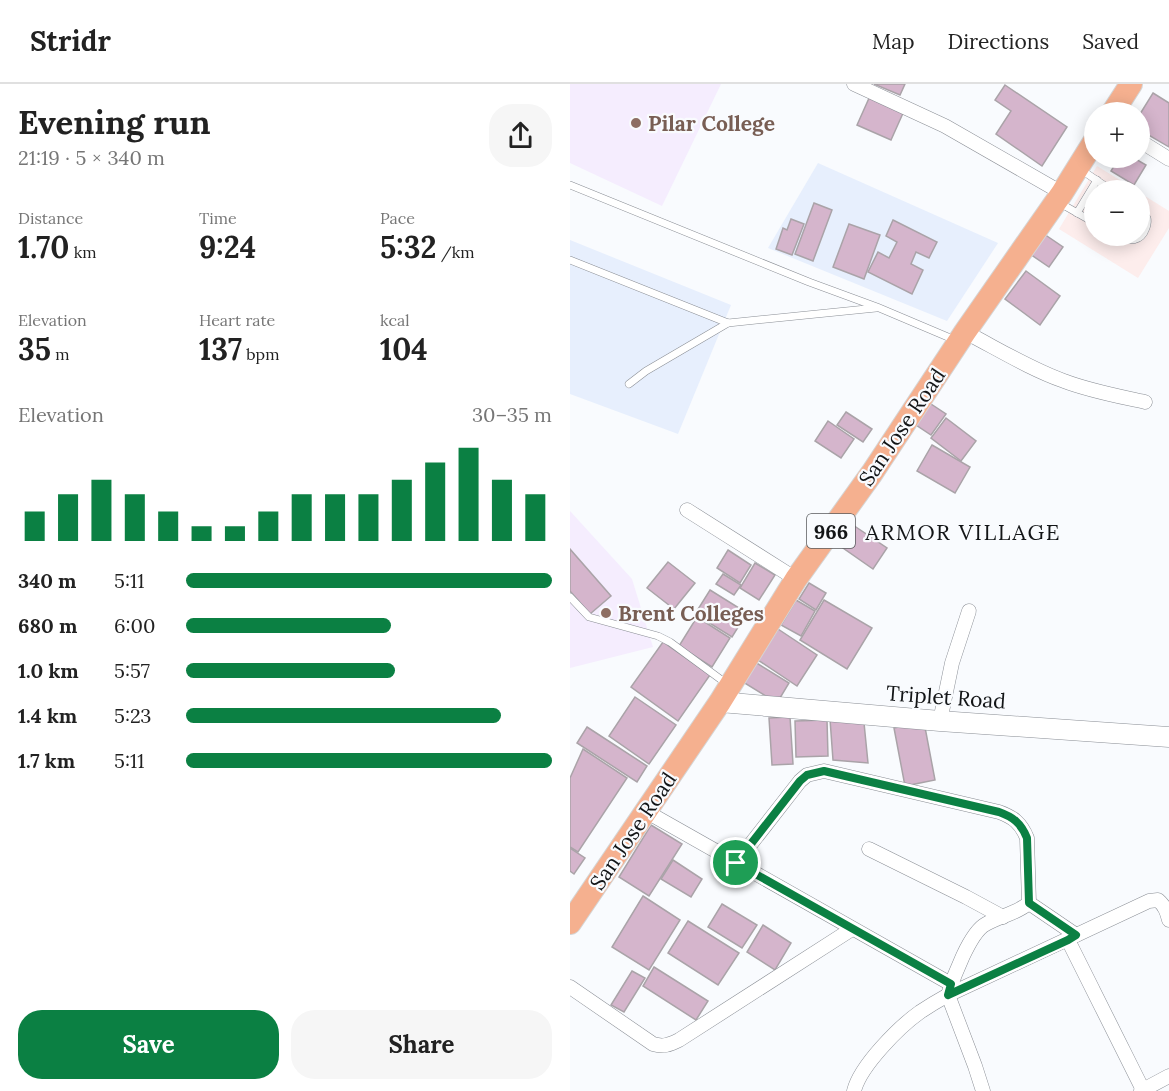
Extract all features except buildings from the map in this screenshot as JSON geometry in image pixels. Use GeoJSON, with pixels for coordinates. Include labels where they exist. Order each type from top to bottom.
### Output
{"type":"FeatureCollection","features":[{"type":"Feature","properties":{"kind":"main road"},"geometry":{"type":"LineString","coordinates":[[1119,102],[1131,84]]}},
{"type":"Feature","properties":{"kind":"main road","name":"San Jose Road"},"geometry":{"type":"LineString","coordinates":[[570,924],[725,694],[796,579],[872,473],[1084,157]]}},
{"type":"Feature","properties":{"kind":"street"},"geometry":{"type":"LineString","coordinates":[[854,84],[945,126],[1059,197]]}},
{"type":"Feature","properties":{"kind":"street"},"geometry":{"type":"LineString","coordinates":[[1150,147],[1169,159]]}},
{"type":"Feature","properties":{"kind":"street"},"geometry":{"type":"LineString","coordinates":[[962,337],[1063,381],[1083,388],[1145,402]]}},
{"type":"Feature","properties":{"kind":"street"},"geometry":{"type":"LineString","coordinates":[[687,510],[796,579]]}},
{"type":"Feature","properties":{"kind":"street"},"geometry":{"type":"LineString","coordinates":[[940,721],[952,663],[969,611]]}},
{"type":"Feature","properties":{"kind":"street","name":"Triplet Road"},"geometry":{"type":"LineString","coordinates":[[725,694],[940,721],[1169,737]]}},
{"type":"Feature","properties":{"kind":"street"},"geometry":{"type":"LineString","coordinates":[[736,863],[800,781],[807,775],[824,771],[1010,816],[1019,822],[1027,838],[1029,903],[1072,937],[1142,1090],[1169,1076]]}},
{"type":"Feature","properties":{"kind":"street"},"geometry":{"type":"LineString","coordinates":[[647,812],[852,929],[950,989],[983,1091]]}},
{"type":"Feature","properties":{"kind":"street"},"geometry":{"type":"LineString","coordinates":[[869,849],[1003,917]]}},
{"type":"Feature","properties":{"kind":"street"},"geometry":{"type":"LineString","coordinates":[[854,1091],[873,1058],[901,1029],[950,989],[1154,900],[1164,905],[1169,920]]}},
{"type":"Feature","properties":{"kind":"street"},"geometry":{"type":"LineString","coordinates":[[950,989],[970,942],[981,926],[1022,909],[1029,903]]}},
{"type":"Feature","properties":{"kind":"street"},"geometry":{"type":"LineString","coordinates":[[570,987],[653,1044],[666,1046],[679,1040],[852,929]]}},
{"type":"Feature","properties":{"kind":"lane"},"geometry":{"type":"LineString","coordinates":[[1078,167],[1097,180]]}},
{"type":"Feature","properties":{"kind":"lane"},"geometry":{"type":"LineString","coordinates":[[570,185],[798,278],[962,337]]}},
{"type":"Feature","properties":{"kind":"lane"},"geometry":{"type":"LineString","coordinates":[[1059,197],[1084,217]]}},
{"type":"Feature","properties":{"kind":"lane"},"geometry":{"type":"LineString","coordinates":[[1077,213],[1084,201]]}},
{"type":"Feature","properties":{"kind":"lane"},"geometry":{"type":"LineString","coordinates":[[570,260],[728,323]]}},
{"type":"Feature","properties":{"kind":"lane"},"geometry":{"type":"LineString","coordinates":[[629,384],[646,371],[728,323],[877,307]]}},
{"type":"Feature","properties":{"kind":"lane"},"geometry":{"type":"LineString","coordinates":[[570,597],[589,617],[658,636],[670,642],[725,694]]}},
{"type":"Feature","properties":{"kind":"shaded area","name":"Pilar College"},"geometry":{"type":"Polygon","coordinates":[[[570,84],[721,84],[662,206],[570,163],[570,84]]]}},
{"type":"Feature","properties":{"kind":"shaded area"},"geometry":{"type":"Polygon","coordinates":[[[818,163],[998,243],[947,321],[768,248],[818,163]]]}},
{"type":"Feature","properties":{"kind":"shaded area"},"geometry":{"type":"Polygon","coordinates":[[[1096,168],[1100,168],[1120,180],[1089,180],[1096,168]]]}},
{"type":"Feature","properties":{"kind":"shaded area"},"geometry":{"type":"Polygon","coordinates":[[[1084,188],[1084,245],[1059,229],[1084,188]]]}},
{"type":"Feature","properties":{"kind":"shaded area"},"geometry":{"type":"Polygon","coordinates":[[[1150,199],[1169,211],[1169,228],[1138,278],[1086,246],[1150,246],[1150,199]]]}},
{"type":"Feature","properties":{"kind":"shaded area"},"geometry":{"type":"Polygon","coordinates":[[[570,240],[731,305],[678,434],[570,394],[570,240]]]}},
{"type":"Feature","properties":{"kind":"shaded area","name":"Brent Colleges"},"geometry":{"type":"Polygon","coordinates":[[[570,511],[632,579],[653,647],[570,668],[570,511]]]}},
{"type":"Feature","properties":{"kind":"place","name":"Pilar College"},"geometry":{"type":"Point","coordinates":[636,123]}},
{"type":"Feature","properties":{"kind":"place","name":"Brent Colleges"},"geometry":{"type":"Point","coordinates":[606,613]}},
{"type":"Feature","properties":{"kind":"district","name":"ARMOR VILLAGE"},"geometry":{"type":"Point","coordinates":[963,532]}},
{"type":"Feature","properties":{"kind":"route"},"geometry":{"type":"LineString","coordinates":[[824,771],[834,773],[999,812],[1019,822],[1027,838],[1029,903],[1076,935],[948,995],[951,984],[736,863],[800,781],[807,775],[824,771]]}}]}
